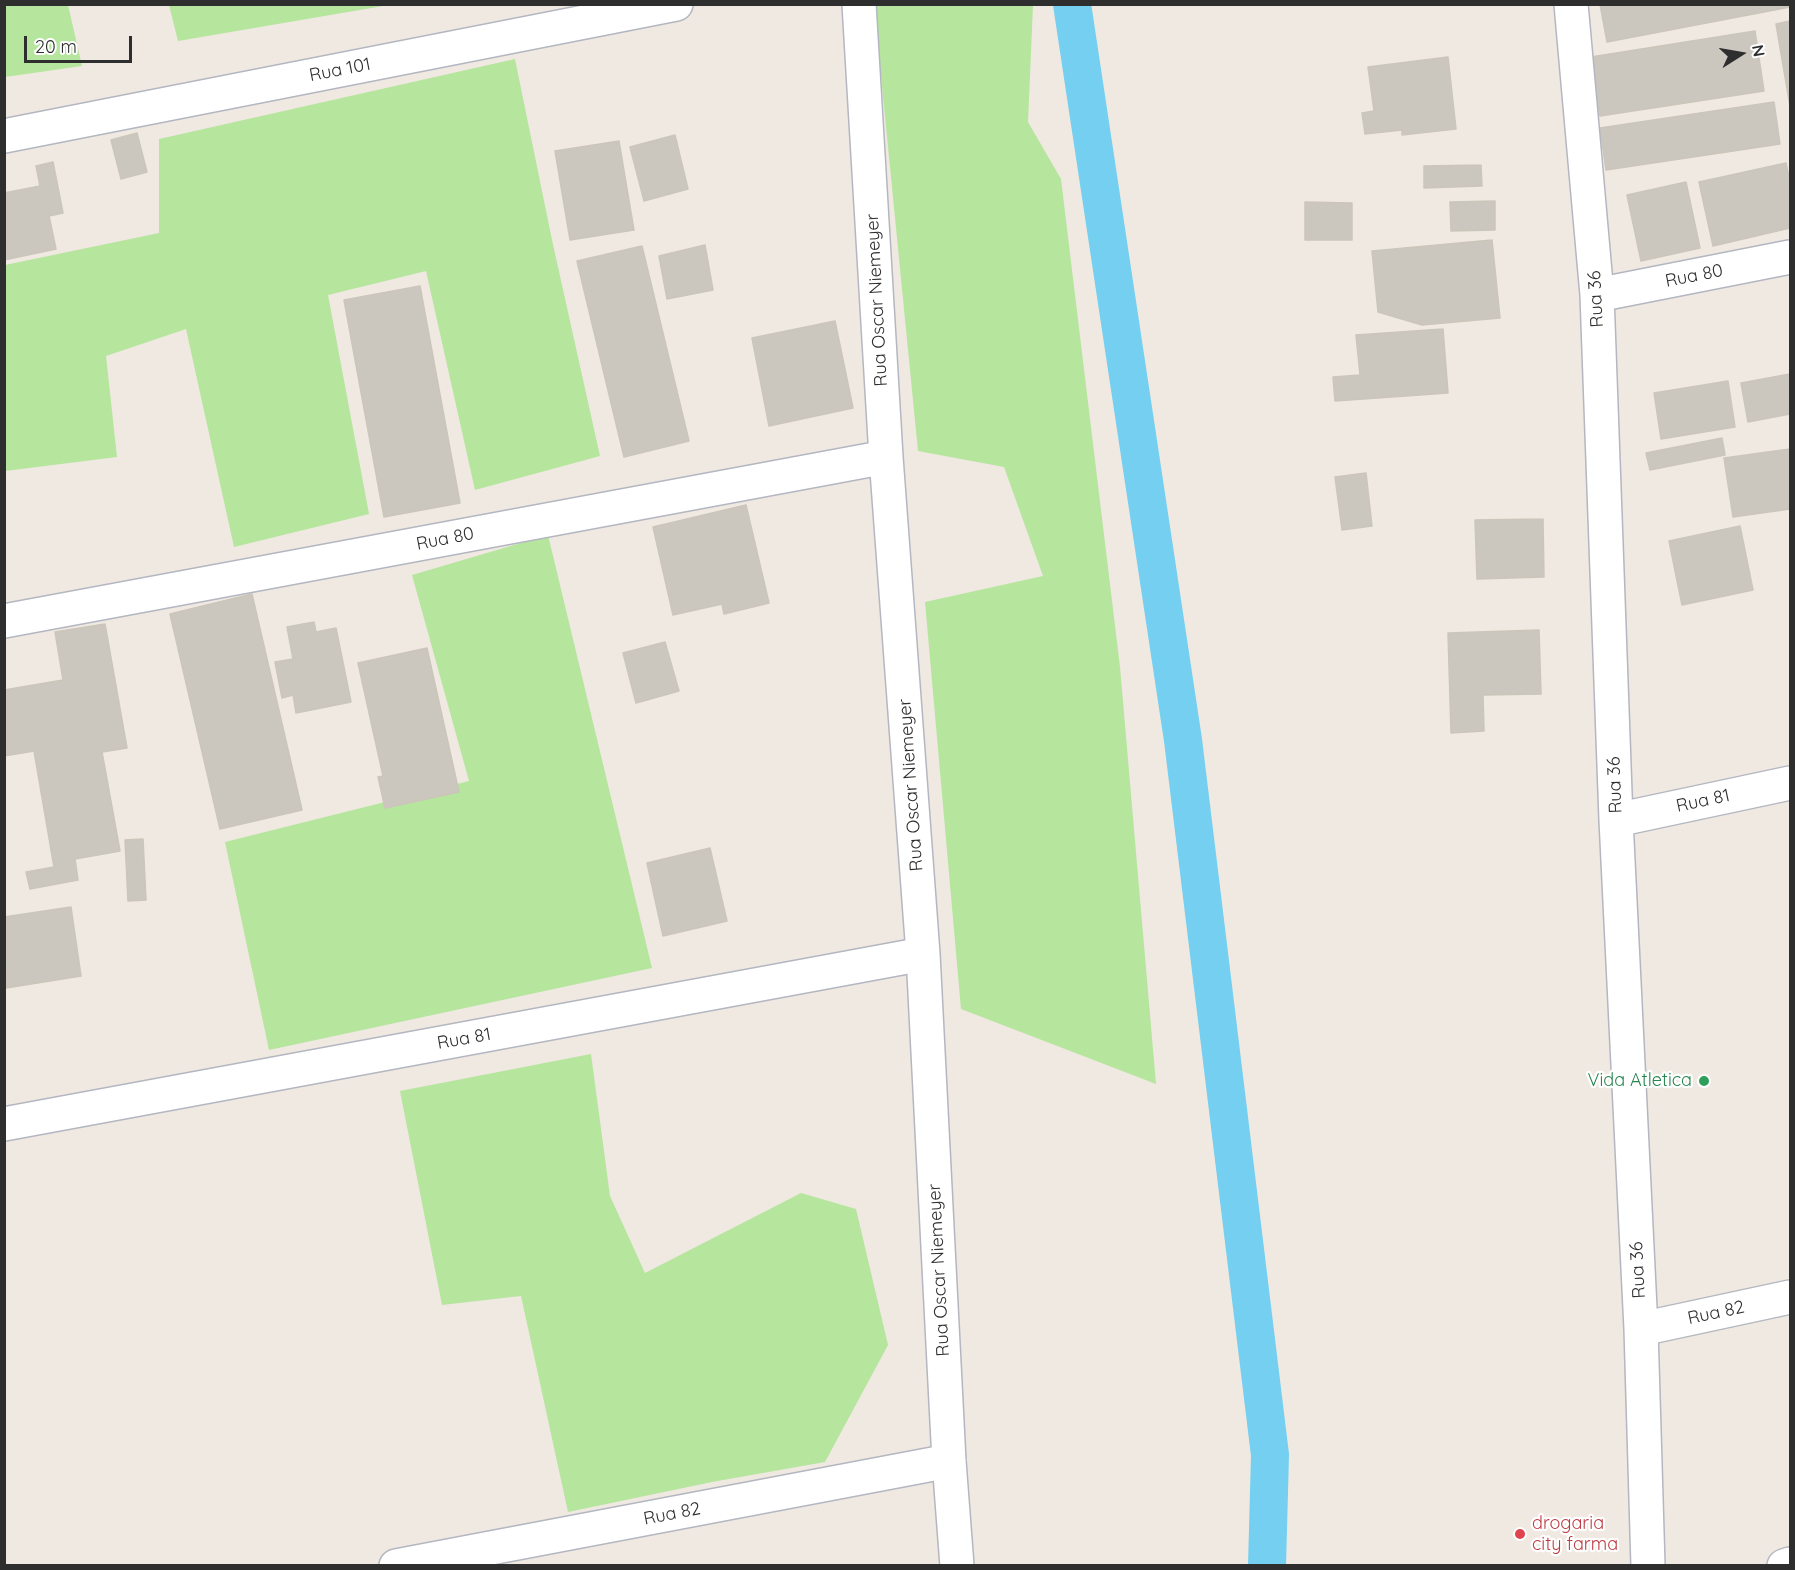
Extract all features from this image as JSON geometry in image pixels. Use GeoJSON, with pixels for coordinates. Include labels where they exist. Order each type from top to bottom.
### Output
{"type":"FeatureCollection","features":[{"type":"Feature","properties":{"kind":"street","name":"Rua 101"},"geometry":{"type":"LineString","coordinates":[[4,136],[676,4]]}},
{"type":"Feature","properties":{"kind":"street","name":"Rua Oscar Niemeyer"},"geometry":{"type":"LineString","coordinates":[[859,4],[886,457],[923,954],[949,1461],[957,1566]]}},
{"type":"Feature","properties":{"kind":"street","name":"Rua 36"},"geometry":{"type":"LineString","coordinates":[[1571,4],[1597,295],[1616,820],[1641,1329],[1648,1566]]}},
{"type":"Feature","properties":{"kind":"street","name":"Rua 80"},"geometry":{"type":"LineString","coordinates":[[1597,295],[1791,258]]}},
{"type":"Feature","properties":{"kind":"street","name":"Rua 80"},"geometry":{"type":"LineString","coordinates":[[4,621],[886,457]]}},
{"type":"Feature","properties":{"kind":"street","name":"Rua 81"},"geometry":{"type":"LineString","coordinates":[[1616,820],[1791,783]]}},
{"type":"Feature","properties":{"kind":"street","name":"Rua 81"},"geometry":{"type":"LineString","coordinates":[[4,1124],[923,954]]}},
{"type":"Feature","properties":{"kind":"street","name":"Rua 82"},"geometry":{"type":"LineString","coordinates":[[1641,1329],[1791,1297]]}},
{"type":"Feature","properties":{"kind":"street","name":"Rua 82"},"geometry":{"type":"LineString","coordinates":[[396,1566],[949,1461]]}},
{"type":"Feature","properties":{"kind":"street"},"geometry":{"type":"LineString","coordinates":[[1784,1566],[1791,1564]]}},
{"type":"Feature","properties":{"kind":"green space"},"geometry":{"type":"Polygon","coordinates":[[[5,4],[68,5],[82,66],[5,77],[5,4]]]}},
{"type":"Feature","properties":{"kind":"green space"},"geometry":{"type":"Polygon","coordinates":[[[169,4],[389,5],[178,41],[169,4]]]}},
{"type":"Feature","properties":{"kind":"green space"},"geometry":{"type":"Polygon","coordinates":[[[874,5],[1033,5],[1028,122],[1061,179],[1120,667],[1156,1084],[961,1009],[925,602],[1043,576],[1004,467],[918,451],[874,5]]]}},
{"type":"Feature","properties":{"kind":"green space"},"geometry":{"type":"Polygon","coordinates":[[[515,59],[600,456],[475,490],[426,271],[328,295],[369,514],[234,547],[186,329],[106,356],[117,457],[5,471],[5,265],[159,233],[159,139],[515,59]]]}},
{"type":"Feature","properties":{"kind":"green space"},"geometry":{"type":"Polygon","coordinates":[[[548,535],[652,968],[269,1050],[225,842],[469,781],[412,575],[548,535]]]}},
{"type":"Feature","properties":{"kind":"green space"},"geometry":{"type":"Polygon","coordinates":[[[591,1054],[610,1196],[645,1273],[801,1193],[856,1209],[888,1345],[825,1462],[712,1482],[568,1512],[521,1296],[442,1305],[400,1091],[591,1054]]]}},
{"type":"Feature","properties":{"kind":"building"},"geometry":{"type":"Polygon","coordinates":[[[1600,4],[1790,4],[1790,7],[1607,42],[1600,4]]]}},
{"type":"Feature","properties":{"kind":"building"},"geometry":{"type":"Polygon","coordinates":[[[1790,21],[1790,106],[1776,24],[1790,21]]]}},
{"type":"Feature","properties":{"kind":"building"},"geometry":{"type":"Polygon","coordinates":[[[1755,31],[1764,91],[1600,116],[1591,57],[1755,31]]]}},
{"type":"Feature","properties":{"kind":"building"},"geometry":{"type":"Polygon","coordinates":[[[1448,57],[1456,129],[1402,135],[1402,130],[1365,134],[1362,113],[1374,111],[1368,67],[1448,57]]]}},
{"type":"Feature","properties":{"kind":"building"},"geometry":{"type":"Polygon","coordinates":[[[1774,102],[1780,144],[1606,170],[1600,128],[1774,102]]]}},
{"type":"Feature","properties":{"kind":"building"},"geometry":{"type":"Polygon","coordinates":[[[137,133],[147,172],[121,179],[111,140],[137,133]]]}},
{"type":"Feature","properties":{"kind":"building"},"geometry":{"type":"Polygon","coordinates":[[[675,135],[688,189],[644,201],[630,147],[675,135]]]}},
{"type":"Feature","properties":{"kind":"building"},"geometry":{"type":"Polygon","coordinates":[[[619,141],[634,230],[570,240],[555,151],[619,141]]]}},
{"type":"Feature","properties":{"kind":"building"},"geometry":{"type":"Polygon","coordinates":[[[53,162],[63,213],[49,216],[56,249],[4,260],[4,193],[40,186],[36,166],[53,162]]]}},
{"type":"Feature","properties":{"kind":"building"},"geometry":{"type":"Polygon","coordinates":[[[1786,163],[1790,182],[1790,228],[1713,246],[1699,182],[1786,163]]]}},
{"type":"Feature","properties":{"kind":"building"},"geometry":{"type":"Polygon","coordinates":[[[1481,165],[1482,186],[1424,188],[1424,166],[1481,165]]]}},
{"type":"Feature","properties":{"kind":"building"},"geometry":{"type":"Polygon","coordinates":[[[1686,182],[1700,248],[1641,261],[1627,195],[1686,182]]]}},
{"type":"Feature","properties":{"kind":"building"},"geometry":{"type":"Polygon","coordinates":[[[1495,201],[1495,230],[1451,231],[1450,202],[1495,201]]]}},
{"type":"Feature","properties":{"kind":"building"},"geometry":{"type":"Polygon","coordinates":[[[1305,202],[1352,203],[1352,240],[1305,240],[1305,202]]]}},
{"type":"Feature","properties":{"kind":"building"},"geometry":{"type":"Polygon","coordinates":[[[1492,240],[1500,318],[1422,325],[1378,312],[1372,251],[1492,240]]]}},
{"type":"Feature","properties":{"kind":"building"},"geometry":{"type":"Polygon","coordinates":[[[705,245],[713,290],[667,299],[659,256],[705,245]]]}},
{"type":"Feature","properties":{"kind":"building"},"geometry":{"type":"Polygon","coordinates":[[[642,246],[689,441],[624,457],[577,261],[642,246]]]}},
{"type":"Feature","properties":{"kind":"building"},"geometry":{"type":"Polygon","coordinates":[[[420,286],[460,503],[384,517],[344,300],[420,286]]]}},
{"type":"Feature","properties":{"kind":"building"},"geometry":{"type":"Polygon","coordinates":[[[835,321],[853,408],[769,426],[752,338],[835,321]]]}},
{"type":"Feature","properties":{"kind":"building"},"geometry":{"type":"Polygon","coordinates":[[[1443,329],[1448,393],[1335,401],[1333,377],[1360,375],[1356,335],[1443,329]]]}},
{"type":"Feature","properties":{"kind":"building"},"geometry":{"type":"Polygon","coordinates":[[[1790,374],[1790,414],[1748,422],[1741,383],[1790,374]]]}},
{"type":"Feature","properties":{"kind":"building"},"geometry":{"type":"Polygon","coordinates":[[[1728,381],[1735,427],[1661,439],[1654,393],[1728,381]]]}},
{"type":"Feature","properties":{"kind":"building"},"geometry":{"type":"Polygon","coordinates":[[[1722,438],[1725,455],[1650,470],[1646,453],[1722,438]]]}},
{"type":"Feature","properties":{"kind":"building"},"geometry":{"type":"Polygon","coordinates":[[[1790,449],[1790,509],[1733,517],[1724,458],[1790,449]]]}},
{"type":"Feature","properties":{"kind":"building"},"geometry":{"type":"Polygon","coordinates":[[[1366,473],[1372,526],[1342,530],[1335,477],[1366,473]]]}},
{"type":"Feature","properties":{"kind":"building"},"geometry":{"type":"Polygon","coordinates":[[[746,505],[769,603],[724,614],[722,604],[673,615],[653,527],[746,505]]]}},
{"type":"Feature","properties":{"kind":"building"},"geometry":{"type":"Polygon","coordinates":[[[1543,519],[1544,577],[1477,579],[1475,520],[1543,519]]]}},
{"type":"Feature","properties":{"kind":"building"},"geometry":{"type":"Polygon","coordinates":[[[1740,526],[1753,590],[1682,605],[1669,541],[1740,526]]]}},
{"type":"Feature","properties":{"kind":"building"},"geometry":{"type":"Polygon","coordinates":[[[252,594],[302,810],[220,829],[170,614],[252,594]]]}},
{"type":"Feature","properties":{"kind":"building"},"geometry":{"type":"Polygon","coordinates":[[[314,622],[316,632],[336,628],[351,702],[296,713],[293,695],[282,698],[275,662],[293,659],[287,627],[314,622]]]}},
{"type":"Feature","properties":{"kind":"building"},"geometry":{"type":"Polygon","coordinates":[[[105,624],[127,748],[102,752],[120,851],[75,859],[78,880],[30,889],[26,872],[54,867],[34,751],[4,756],[4,690],[63,680],[55,632],[105,624]]]}},
{"type":"Feature","properties":{"kind":"building"},"geometry":{"type":"Polygon","coordinates":[[[1539,630],[1541,694],[1483,695],[1484,731],[1451,733],[1448,633],[1539,630]]]}},
{"type":"Feature","properties":{"kind":"building"},"geometry":{"type":"Polygon","coordinates":[[[665,642],[679,691],[636,703],[623,653],[665,642]]]}},
{"type":"Feature","properties":{"kind":"building"},"geometry":{"type":"Polygon","coordinates":[[[427,648],[459,792],[385,808],[378,777],[383,776],[358,663],[427,648]]]}},
{"type":"Feature","properties":{"kind":"building"},"geometry":{"type":"Polygon","coordinates":[[[143,839],[146,900],[128,901],[125,840],[143,839]]]}},
{"type":"Feature","properties":{"kind":"building"},"geometry":{"type":"Polygon","coordinates":[[[710,848],[727,921],[663,936],[647,863],[710,848]]]}},
{"type":"Feature","properties":{"kind":"building"},"geometry":{"type":"Polygon","coordinates":[[[71,907],[81,976],[6,988],[4,917],[71,907]]]}},
{"type":"Feature","properties":{"kind":"waterway"},"geometry":{"type":"LineString","coordinates":[[1072,4],[1183,740],[1270,1455],[1267,1566]]}},
{"type":"Feature","properties":{"kind":"place","name":"Vida Atletica"},"geometry":{"type":"Point","coordinates":[1704,1081]}},
{"type":"Feature","properties":{"kind":"place","name":"drogaria city farma"},"geometry":{"type":"Point","coordinates":[1520,1534]}}]}
